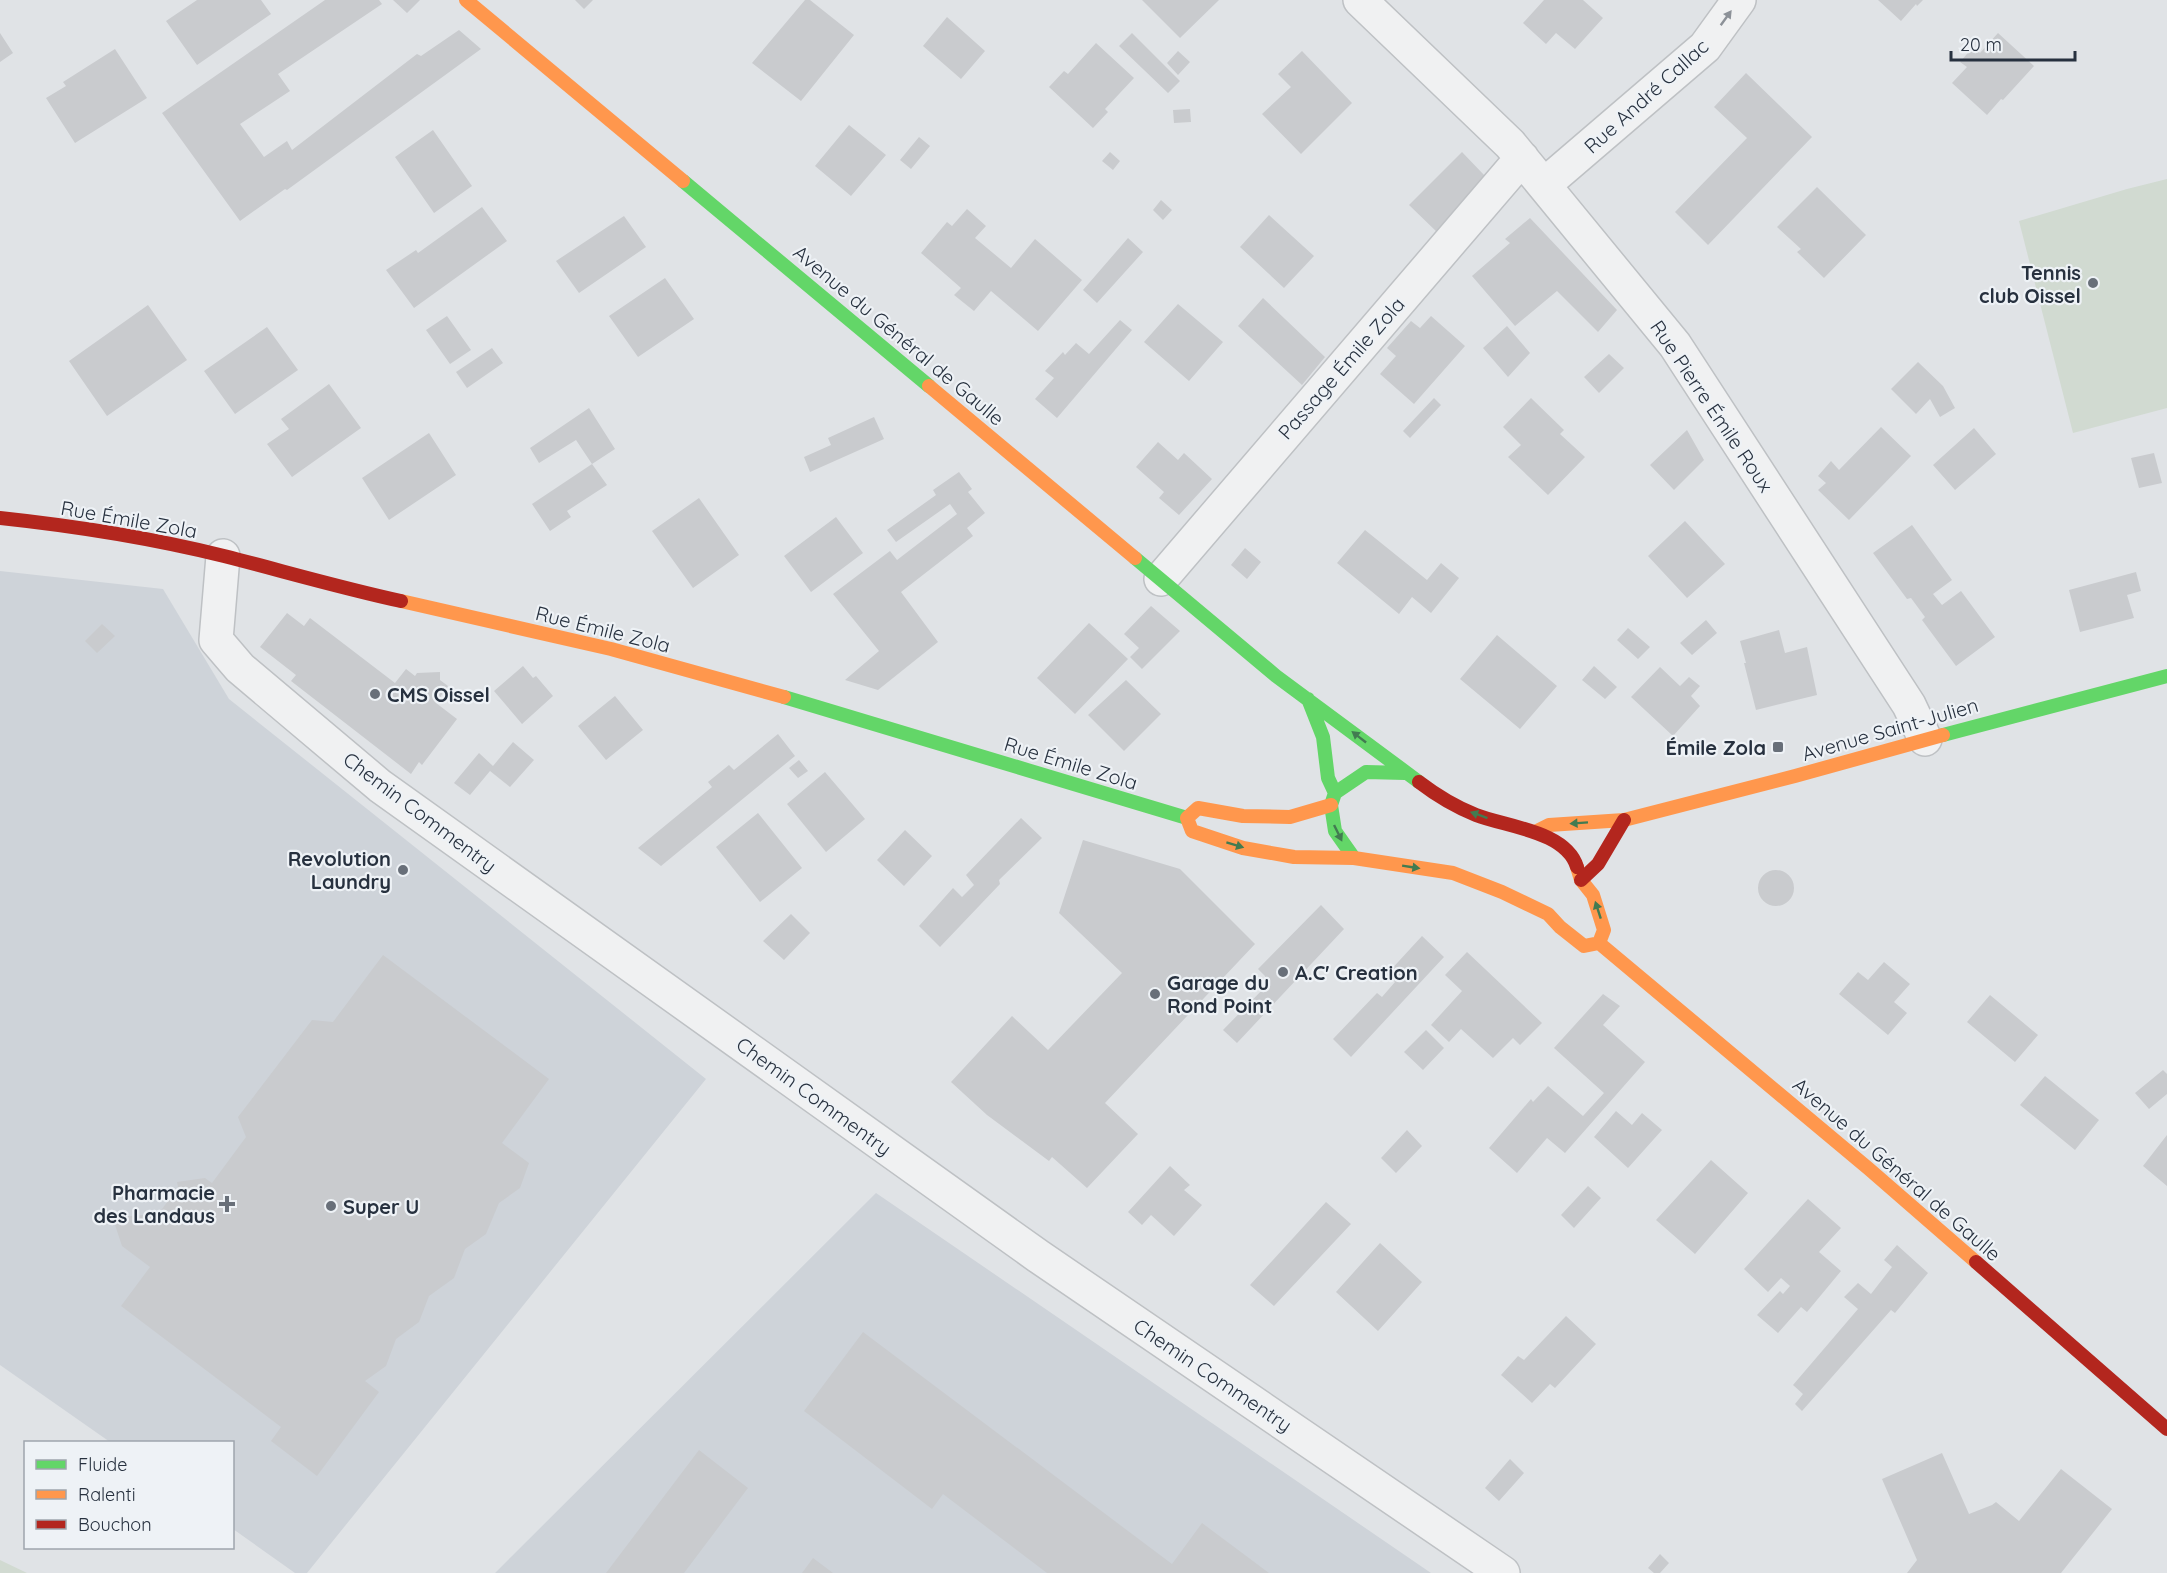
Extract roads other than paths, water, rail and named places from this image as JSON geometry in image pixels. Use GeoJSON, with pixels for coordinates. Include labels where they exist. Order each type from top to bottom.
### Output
{"type":"FeatureCollection","features":[{"type":"Feature","properties":{"kind":"main road","name":"Avenue du Général de Gaulle"},"geometry":{"type":"LineString","coordinates":[[466,0],[1276,676],[1436,794],[1476,815],[1535,832],[1559,844],[1574,857],[1581,880],[1593,896],[1604,930],[1599,943]]}},
{"type":"Feature","properties":{"kind":"main road","name":"Rue Émile Zola"},"geometry":{"type":"LineString","coordinates":[[0,518],[53,524],[223,556],[338,587],[611,649],[847,715],[1187,818],[1192,831],[1243,848],[1294,857],[1354,858]]}},
{"type":"Feature","properties":{"kind":"main road","name":"Avenue Saint-Julien"},"geometry":{"type":"LineString","coordinates":[[1535,832],[1549,825],[1624,820],[2167,676]]}},
{"type":"Feature","properties":{"kind":"main road"},"geometry":{"type":"LineString","coordinates":[[1308,699],[1323,737],[1333,799],[1335,831],[1354,858]]}},
{"type":"Feature","properties":{"kind":"main road"},"geometry":{"type":"LineString","coordinates":[[1187,818],[1198,808],[1243,816],[1290,817],[1333,799],[1366,772],[1406,773]]}},
{"type":"Feature","properties":{"kind":"main road"},"geometry":{"type":"LineString","coordinates":[[1578,895],[1581,880],[1598,864],[1624,820]]}},
{"type":"Feature","properties":{"kind":"main road","name":"Avenue du Général de Gaulle"},"geometry":{"type":"LineString","coordinates":[[1354,858],[1453,873],[1502,892],[1548,914],[1584,946],[1599,943]]}},
{"type":"Feature","properties":{"kind":"main road"},"geometry":{"type":"LineString","coordinates":[[1548,914],[1563,905]]}},
{"type":"Feature","properties":{"kind":"main road","name":"Avenue du Général de Gaulle"},"geometry":{"type":"LineString","coordinates":[[1599,943],[1869,1169],[2167,1429]]}},
{"type":"Feature","properties":{"kind":"street","name":"Rue Pierre Émile Roux"},"geometry":{"type":"LineString","coordinates":[[1360,0],[1510,144],[1675,345],[1909,705],[1925,739]]}},
{"type":"Feature","properties":{"kind":"street","name":"Rue André Callac"},"geometry":{"type":"LineString","coordinates":[[1544,185],[1705,47],[1739,0]]}},
{"type":"Feature","properties":{"kind":"street","name":"Passage Émile Zola"},"geometry":{"type":"LineString","coordinates":[[1161,579],[1522,158]]}},
{"type":"Feature","properties":{"kind":"street","name":"Chemin Commentry"},"geometry":{"type":"LineString","coordinates":[[223,556],[216,640],[240,668],[380,786],[1038,1256],[1503,1573]]}},
{"type":"Feature","properties":{"kind":"place","name":"Tennis club Oissel"},"geometry":{"type":"Point","coordinates":[2093,283]}},
{"type":"Feature","properties":{"kind":"place","name":"CMS Oissel"},"geometry":{"type":"Point","coordinates":[375,694]}},
{"type":"Feature","properties":{"kind":"place","name":"Émile Zola"},"geometry":{"type":"Point","coordinates":[1778,747]}},
{"type":"Feature","properties":{"kind":"place","name":"Revolution Laundry"},"geometry":{"type":"Point","coordinates":[403,870]}},
{"type":"Feature","properties":{"kind":"place","name":"A.C' Creation"},"geometry":{"type":"Point","coordinates":[1283,972]}},
{"type":"Feature","properties":{"kind":"place","name":"Garage du Rond Point"},"geometry":{"type":"Point","coordinates":[1155,994]}},
{"type":"Feature","properties":{"kind":"place","name":"Pharmacie des Landaus"},"geometry":{"type":"Point","coordinates":[227,1204]}},
{"type":"Feature","properties":{"kind":"place","name":"Super U"},"geometry":{"type":"Point","coordinates":[331,1206]}}]}
